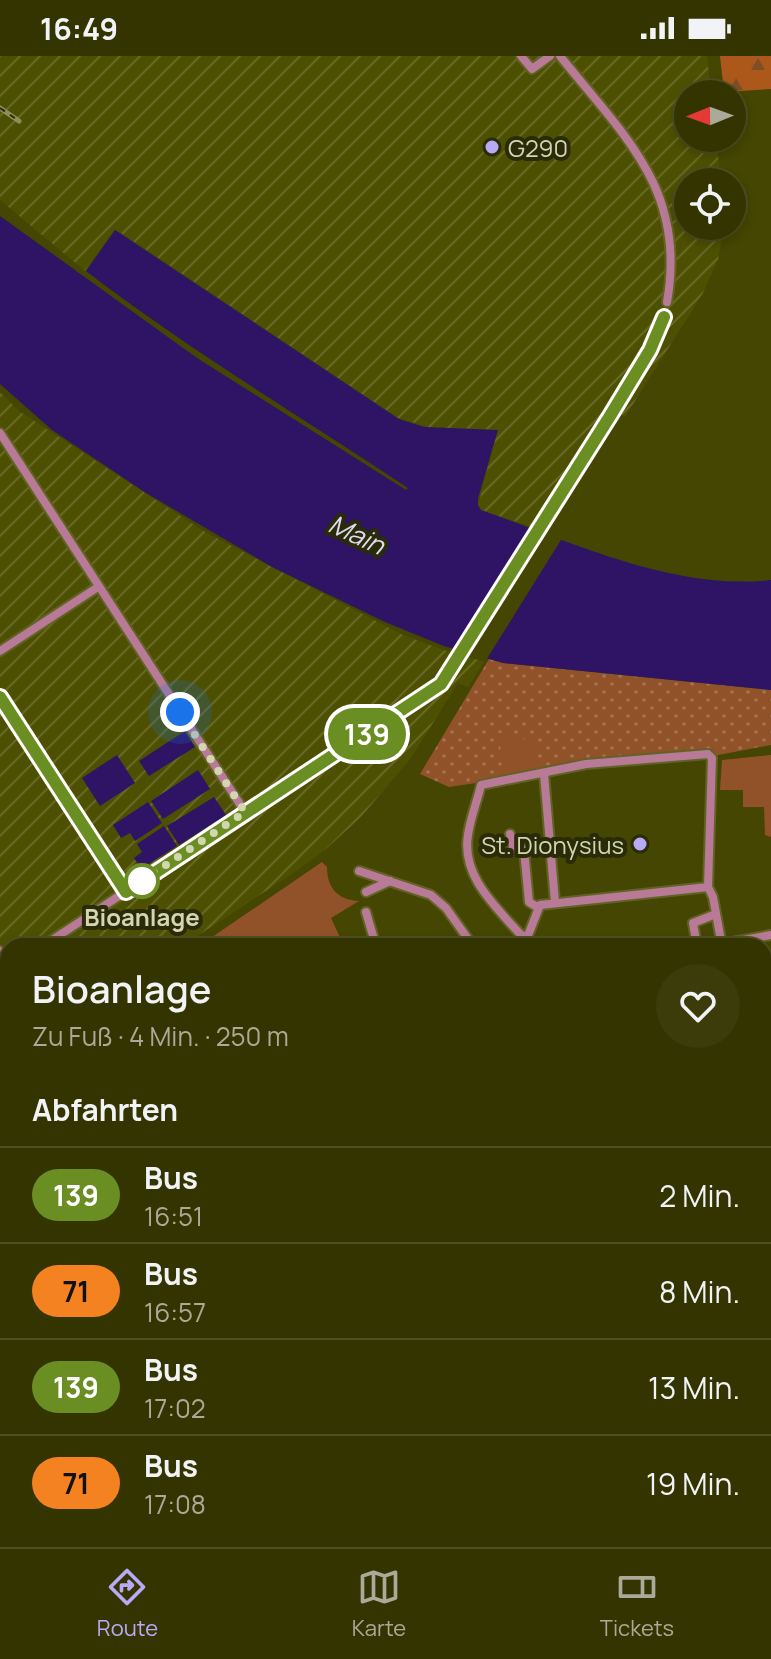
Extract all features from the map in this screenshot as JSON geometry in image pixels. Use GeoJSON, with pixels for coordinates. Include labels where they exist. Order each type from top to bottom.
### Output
{"type":"FeatureCollection","features":[{"type":"Feature","properties":{"kind":"street"},"geometry":{"type":"LineString","coordinates":[[521,56],[532,69],[550,56]]}},
{"type":"Feature","properties":{"kind":"street"},"geometry":{"type":"LineString","coordinates":[[560,56],[630,143],[659,192],[671,243],[667,302]]}},
{"type":"Feature","properties":{"kind":"street"},"geometry":{"type":"LineString","coordinates":[[55,938],[441,684],[596,440],[650,350],[664,317]]}},
{"type":"Feature","properties":{"kind":"street"},"geometry":{"type":"LineString","coordinates":[[0,433],[245,812]]}},
{"type":"Feature","properties":{"kind":"street"},"geometry":{"type":"LineString","coordinates":[[0,651],[98,587]]}},
{"type":"Feature","properties":{"kind":"street"},"geometry":{"type":"LineString","coordinates":[[0,697],[126,892]]}},
{"type":"Feature","properties":{"kind":"street"},"geometry":{"type":"LineString","coordinates":[[524,938],[480,888],[471,868],[467,836],[481,785],[586,764],[708,754],[712,758],[708,887],[720,938]]}},
{"type":"Feature","properties":{"kind":"street"},"geometry":{"type":"LineString","coordinates":[[544,774],[555,902]]}},
{"type":"Feature","properties":{"kind":"street"},"geometry":{"type":"LineString","coordinates":[[510,834],[514,850],[524,850],[529,902],[537,907],[555,902],[708,887]]}},
{"type":"Feature","properties":{"kind":"street"},"geometry":{"type":"LineString","coordinates":[[359,871],[431,895],[446,908],[465,938]]}},
{"type":"Feature","properties":{"kind":"street"},"geometry":{"type":"LineString","coordinates":[[366,892],[390,881]]}},
{"type":"Feature","properties":{"kind":"street"},"geometry":{"type":"LineString","coordinates":[[529,938],[537,907]]}},
{"type":"Feature","properties":{"kind":"street"},"geometry":{"type":"LineString","coordinates":[[366,912],[374,938]]}},
{"type":"Feature","properties":{"kind":"street"},"geometry":{"type":"LineString","coordinates":[[696,938],[693,923],[716,914]]}},
{"type":"Feature","properties":{"kind":"shaded area"},"geometry":{"type":"Polygon","coordinates":[[[0,56],[707,56],[710,80],[674,80],[674,152],[718,152],[719,168],[674,168],[674,240],[722,240],[718,260],[703,293],[625,417],[609,406],[532,527],[481,510],[478,506],[497,430],[429,427],[398,418],[115,229],[85,271],[0,200],[0,56]]]}},
{"type":"Feature","properties":{"kind":"shaded area"},"geometry":{"type":"Polygon","coordinates":[[[0,392],[19,411],[207,533],[401,634],[443,650],[485,660],[468,687],[458,683],[411,758],[361,817],[295,872],[194,938],[0,938],[0,392]]]}},
{"type":"Feature","properties":{"kind":"green space"},"geometry":{"type":"Polygon","coordinates":[[[720,56],[771,56],[771,89],[746,91],[746,80],[723,80],[720,56]]]}},
{"type":"Feature","properties":{"kind":"green space"},"geometry":{"type":"Polygon","coordinates":[[[489,659],[503,663],[771,690],[771,745],[713,756],[675,754],[449,787],[420,774],[489,659]]]}},
{"type":"Feature","properties":{"kind":"green space"},"geometry":{"type":"Polygon","coordinates":[[[499,733],[532,741],[540,770],[503,776],[499,733]]]}},
{"type":"Feature","properties":{"kind":"green space"},"geometry":{"type":"Polygon","coordinates":[[[771,755],[771,837],[765,835],[764,807],[743,807],[743,790],[720,790],[722,760],[771,755]]]}},
{"type":"Feature","properties":{"kind":"green space"},"geometry":{"type":"Polygon","coordinates":[[[322,862],[327,867],[335,892],[359,901],[331,918],[340,938],[211,938],[322,862]]]}},
{"type":"Feature","properties":{"kind":"water","name":"Main"},"geometry":{"type":"Polygon","coordinates":[[[0,216],[197,358],[406,490],[408,488],[205,355],[86,271],[115,230],[399,419],[424,427],[498,430],[478,498],[481,510],[587,549],[660,571],[734,581],[771,580],[771,690],[503,663],[444,646],[385,622],[272,567],[146,493],[52,430],[0,384],[0,216]]]}},
{"type":"Feature","properties":{"kind":"water"},"geometry":{"type":"Polygon","coordinates":[[[185,731],[195,747],[149,776],[139,761],[185,731]]]}},
{"type":"Feature","properties":{"kind":"water"},"geometry":{"type":"Polygon","coordinates":[[[117,755],[135,783],[100,806],[82,778],[117,755]]]}},
{"type":"Feature","properties":{"kind":"water"},"geometry":{"type":"Polygon","coordinates":[[[198,770],[210,789],[163,819],[151,801],[198,770]]]}},
{"type":"Feature","properties":{"kind":"water"},"geometry":{"type":"Polygon","coordinates":[[[214,797],[226,815],[179,845],[167,826],[214,797]]]}},
{"type":"Feature","properties":{"kind":"water"},"geometry":{"type":"Polygon","coordinates":[[[148,802],[162,823],[135,841],[130,833],[121,838],[113,825],[148,802]]]}},
{"type":"Feature","properties":{"kind":"water"},"geometry":{"type":"Polygon","coordinates":[[[164,826],[177,846],[141,869],[134,858],[142,852],[137,844],[164,826]]]}},
{"type":"Feature","properties":{"kind":"pier"},"geometry":{"type":"Polygon","coordinates":[[[535,525],[564,535],[485,662],[455,653],[535,525]]]}},
{"type":"Feature","properties":{"kind":"railway"},"geometry":{"type":"LineString","coordinates":[[0,108],[19,121]]}},
{"type":"Feature","properties":{"kind":"bus line","name":"139"},"geometry":{"type":"LineString","coordinates":[[0,697],[126,892],[395,716],[449,676],[650,350],[664,317]]}},
{"type":"Feature","properties":{"kind":"place","name":"G290"},"geometry":{"type":"Point","coordinates":[492,147]}},
{"type":"Feature","properties":{"kind":"place","name":"St. Dionysius"},"geometry":{"type":"Point","coordinates":[640,844]}},
{"type":"Feature","properties":{"kind":"place","name":"Bioanlage"},"geometry":{"type":"Point","coordinates":[142,881]}},
{"type":"Feature","properties":{"kind":"route"},"geometry":{"type":"LineString","coordinates":[[142,881],[245,812],[180,712]]}}]}
